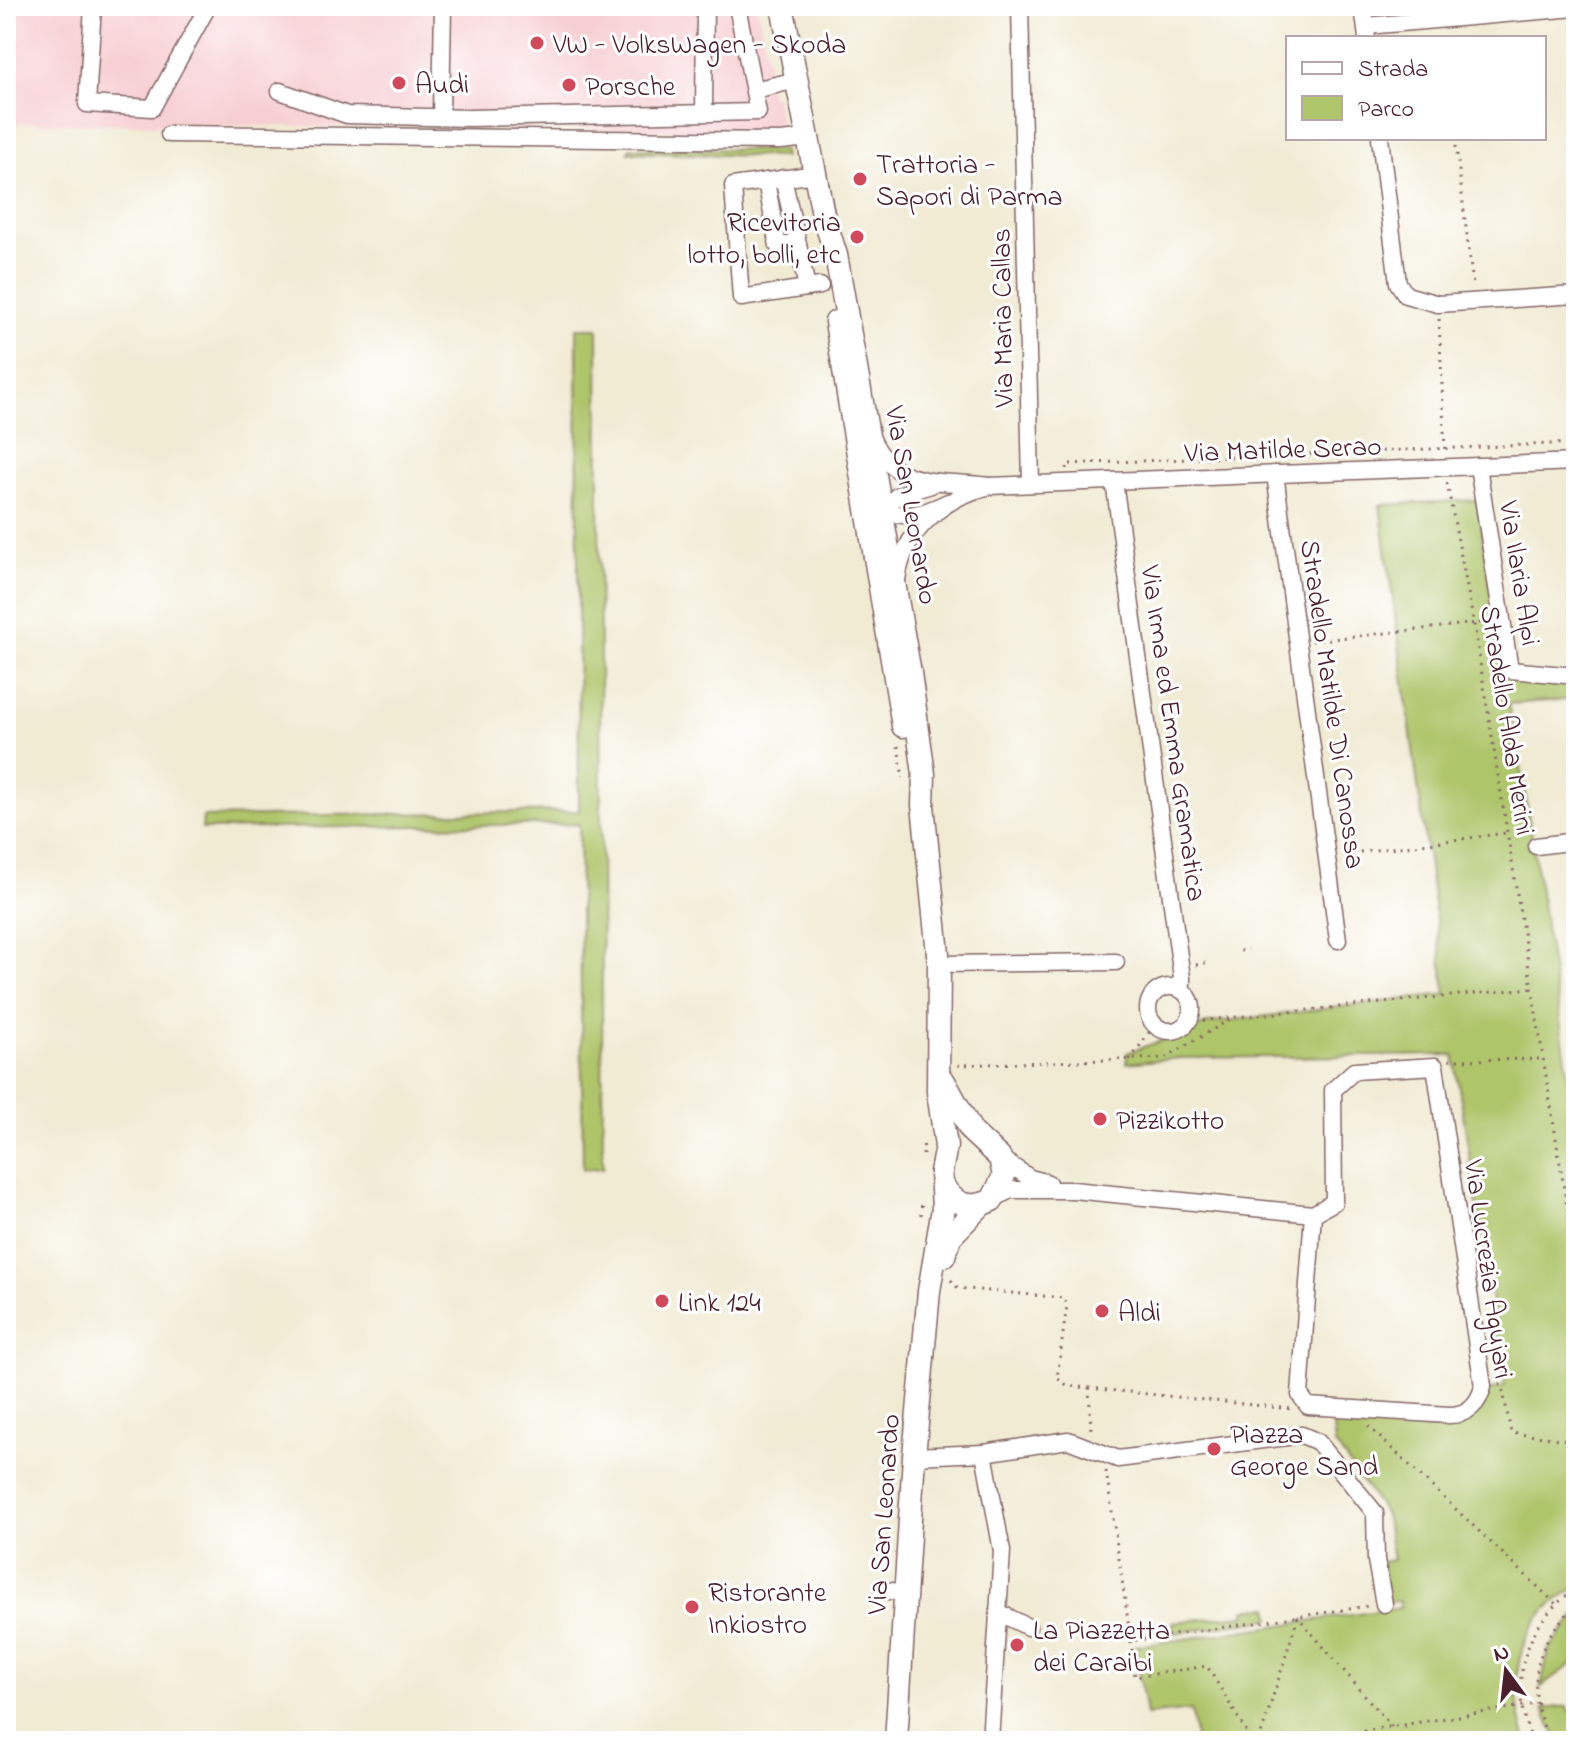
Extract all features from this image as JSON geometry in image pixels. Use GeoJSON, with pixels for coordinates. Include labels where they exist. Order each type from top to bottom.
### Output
{"type":"FeatureCollection","features":[{"type":"Feature","properties":{"kind":"main road","name":"Via San Leonardo"},"geometry":{"type":"LineString","coordinates":[[782,6],[823,214],[843,377],[883,613],[913,779],[923,810]]}},
{"type":"Feature","properties":{"kind":"main road","name":"Via San Leonardo"},"geometry":{"type":"LineString","coordinates":[[823,214],[836,255],[897,589],[924,774],[923,810],[939,964],[938,1092],[946,1146],[936,1169],[943,1208],[929,1291],[914,1456],[896,1741]]}},
{"type":"Feature","properties":{"kind":"main road"},"geometry":{"type":"LineString","coordinates":[[940,1073],[972,1132],[995,1153],[1004,1176],[987,1202],[962,1204],[953,1199],[936,1169],[958,1146],[979,1143],[995,1153]]}},
{"type":"Feature","properties":{"kind":"main road","name":"Via San Leonardo"},"geometry":{"type":"LineString","coordinates":[[929,1291],[950,1237],[987,1202]]}},
{"type":"Feature","properties":{"kind":"street"},"geometry":{"type":"LineString","coordinates":[[93,6],[87,104],[152,108],[208,6]]}},
{"type":"Feature","properties":{"kind":"street"},"geometry":{"type":"LineString","coordinates":[[441,115],[443,6]]}},
{"type":"Feature","properties":{"kind":"street"},"geometry":{"type":"LineString","coordinates":[[704,112],[705,6]]}},
{"type":"Feature","properties":{"kind":"street"},"geometry":{"type":"LineString","coordinates":[[280,91],[347,115],[469,118],[758,112],[737,6]]}},
{"type":"Feature","properties":{"kind":"street","name":"Via Maria Callas"},"geometry":{"type":"LineString","coordinates":[[1020,6],[1031,484]]}},
{"type":"Feature","properties":{"kind":"street"},"geometry":{"type":"LineString","coordinates":[[1363,6],[1366,32],[1576,9]]}},
{"type":"Feature","properties":{"kind":"street"},"geometry":{"type":"LineString","coordinates":[[754,90],[797,80]]}},
{"type":"Feature","properties":{"kind":"street"},"geometry":{"type":"LineString","coordinates":[[169,134],[781,141],[808,138]]}},
{"type":"Feature","properties":{"kind":"street"},"geometry":{"type":"LineString","coordinates":[[1380,140],[1398,283],[1406,295],[1438,304],[1576,295]]}},
{"type":"Feature","properties":{"kind":"street"},"geometry":{"type":"LineString","coordinates":[[775,180],[814,287],[741,298],[733,186],[815,174]]}},
{"type":"Feature","properties":{"kind":"street"},"geometry":{"type":"LineString","coordinates":[[843,377],[859,423],[872,498],[883,509],[876,521],[885,574],[883,613]]}},
{"type":"Feature","properties":{"kind":"street","name":"Via Matilde Serao"},"geometry":{"type":"LineString","coordinates":[[870,434],[878,450],[900,470],[922,481],[992,486],[1576,462]]}},
{"type":"Feature","properties":{"kind":"street","name":"Via Ilaria Alpi"},"geometry":{"type":"LineString","coordinates":[[1478,466],[1510,670],[1576,676]]}},
{"type":"Feature","properties":{"kind":"street","name":"Stradello Matilde Di Canossa"},"geometry":{"type":"LineString","coordinates":[[1275,474],[1338,940]]}},
{"type":"Feature","properties":{"kind":"street","name":"Via Irma ed Emma Gramatica"},"geometry":{"type":"LineString","coordinates":[[1114,481],[1182,978],[1182,983],[1174,987]]}},
{"type":"Feature","properties":{"kind":"street","name":"Via Matilde Serao"},"geometry":{"type":"LineString","coordinates":[[883,509],[907,491],[944,484]]}},
{"type":"Feature","properties":{"kind":"street","name":"Via Matilde Serao"},"geometry":{"type":"LineString","coordinates":[[883,509],[906,516],[992,486]]}},
{"type":"Feature","properties":{"kind":"street","name":"Via Matilde Serao"},"geometry":{"type":"LineString","coordinates":[[897,589],[898,572],[910,542],[930,516],[948,502]]}},
{"type":"Feature","properties":{"kind":"street"},"geometry":{"type":"LineString","coordinates":[[1536,846],[1576,841]]}},
{"type":"Feature","properties":{"kind":"street"},"geometry":{"type":"LineString","coordinates":[[939,964],[1116,962]]}},
{"type":"Feature","properties":{"kind":"street"},"geometry":{"type":"LineString","coordinates":[[1174,987],[1182,990],[1191,1003],[1187,1022],[1173,1030],[1155,1024],[1149,1017],[1149,1002],[1155,992],[1174,987]]}},
{"type":"Feature","properties":{"kind":"street"},"geometry":{"type":"LineString","coordinates":[[987,1202],[1010,1190],[1029,1188],[1313,1214],[1334,1202],[1333,1090],[1354,1071],[1435,1066]]}},
{"type":"Feature","properties":{"kind":"street","name":"Via Lucrezia Agujari"},"geometry":{"type":"LineString","coordinates":[[1313,1214],[1300,1395],[1308,1406],[1460,1415],[1476,1403],[1483,1386],[1435,1066]]}},
{"type":"Feature","properties":{"kind":"street"},"geometry":{"type":"LineString","coordinates":[[995,1153],[1030,1178],[1073,1190]]}},
{"type":"Feature","properties":{"kind":"street"},"geometry":{"type":"LineString","coordinates":[[914,1456],[984,1453],[1068,1440],[1118,1459],[1302,1435],[1318,1442],[1375,1513],[1376,1560],[1384,1604]]}},
{"type":"Feature","properties":{"kind":"street"},"geometry":{"type":"LineString","coordinates":[[984,1453],[1002,1551],[990,1741]]}},
{"type":"Feature","properties":{"kind":"street"},"geometry":{"type":"LineString","coordinates":[[882,1590],[906,1593]]}},
{"type":"Feature","properties":{"kind":"street"},"geometry":{"type":"LineString","coordinates":[[996,1621],[1028,1627]]}},
{"type":"Feature","properties":{"kind":"path"},"geometry":{"type":"LineString","coordinates":[[1455,140],[1475,302]]}},
{"type":"Feature","properties":{"kind":"path","name":"Stradello Alda Merini"},"geometry":{"type":"LineString","coordinates":[[1438,304],[1446,467],[1545,1059],[1576,1264]]}},
{"type":"Feature","properties":{"kind":"path"},"geometry":{"type":"LineString","coordinates":[[1300,643],[1502,620]]}},
{"type":"Feature","properties":{"kind":"path"},"geometry":{"type":"LineString","coordinates":[[896,734],[905,790]]}},
{"type":"Feature","properties":{"kind":"path"},"geometry":{"type":"LineString","coordinates":[[1328,856],[1507,833]]}},
{"type":"Feature","properties":{"kind":"path"},"geometry":{"type":"LineString","coordinates":[[1240,951],[1248,949]]}},
{"type":"Feature","properties":{"kind":"path"},"geometry":{"type":"LineString","coordinates":[[1202,964],[1208,962]]}},
{"type":"Feature","properties":{"kind":"path"},"geometry":{"type":"LineString","coordinates":[[1187,1022],[1532,988]]}},
{"type":"Feature","properties":{"kind":"path"},"geometry":{"type":"LineString","coordinates":[[1130,1060],[1155,1024]]}},
{"type":"Feature","properties":{"kind":"path"},"geometry":{"type":"LineString","coordinates":[[1435,1066],[1445,1060],[1545,1059]]}},
{"type":"Feature","properties":{"kind":"path"},"geometry":{"type":"LineString","coordinates":[[924,1132],[936,1169]]}},
{"type":"Feature","properties":{"kind":"path"},"geometry":{"type":"LineString","coordinates":[[920,1221],[922,1194]]}},
{"type":"Feature","properties":{"kind":"path"},"geometry":{"type":"LineString","coordinates":[[1483,1386],[1502,1385],[1511,1433],[1576,1441]]}},
{"type":"Feature","properties":{"kind":"path"},"geometry":{"type":"LineString","coordinates":[[1104,1454],[1135,1677],[1207,1666],[1252,1741]]}},
{"type":"Feature","properties":{"kind":"path"},"geometry":{"type":"LineString","coordinates":[[1533,1741],[1520,1695],[1525,1653],[1545,1616],[1576,1589]]}},
{"type":"Feature","properties":{"kind":"path"},"geometry":{"type":"LineString","coordinates":[[1131,1641],[1384,1604]]}},
{"type":"Feature","properties":{"kind":"path"},"geometry":{"type":"LineString","coordinates":[[1551,1741],[1537,1707],[1536,1671],[1548,1638],[1576,1607]]}},
{"type":"Feature","properties":{"kind":"path"},"geometry":{"type":"LineString","coordinates":[[1298,1617],[1392,1727]]}},
{"type":"Feature","properties":{"kind":"path"},"geometry":{"type":"LineString","coordinates":[[1259,1741],[1298,1617]]}},
{"type":"Feature","properties":{"kind":"path"},"geometry":{"type":"LineString","coordinates":[[1300,1741],[1542,1703]]}},
{"type":"Feature","properties":{"kind":"path"},"geometry":{"type":"LineString","coordinates":[[1395,1741],[1408,1724]]}},
{"type":"Feature","properties":{"kind":"shaded area"},"geometry":{"type":"Polygon","coordinates":[[[6,6],[757,6],[770,72],[766,73],[771,97],[775,96],[782,132],[6,123],[6,6]]]}},
{"type":"Feature","properties":{"kind":"green space"},"geometry":{"type":"Polygon","coordinates":[[[630,148],[783,150],[784,157],[628,152],[630,148]]]}},
{"type":"Feature","properties":{"kind":"green space"},"geometry":{"type":"Polygon","coordinates":[[[577,328],[598,328],[603,1168],[583,1169],[579,824],[202,829],[203,817],[579,811],[577,328]]]}},
{"type":"Feature","properties":{"kind":"green space"},"geometry":{"type":"Polygon","coordinates":[[[1477,500],[1503,675],[1576,682],[1576,699],[1508,704],[1519,755],[1576,1124],[1576,1588],[1540,1616],[1528,1634],[1521,1653],[1517,1696],[1526,1741],[1196,1741],[1191,1710],[1146,1715],[1135,1646],[1400,1608],[1399,1601],[1388,1602],[1381,1562],[1393,1560],[1385,1514],[1335,1444],[1331,1410],[1460,1423],[1478,1414],[1490,1390],[1505,1386],[1454,1055],[1180,1058],[1127,1063],[1127,1053],[1210,1023],[1446,994],[1380,505],[1477,500]]]}},
{"type":"Feature","properties":{"kind":"green space"},"geometry":{"type":"Polygon","coordinates":[[[1269,1607],[1271,1619],[1174,1633],[1173,1622],[1245,1615],[1245,1610],[1269,1607]]]}},
{"type":"Feature","properties":{"kind":"green space"},"geometry":{"type":"Polygon","coordinates":[[[1576,1615],[1576,1661],[1541,1687],[1549,1649],[1576,1615]]]}},
{"type":"Feature","properties":{"kind":"green space"},"geometry":{"type":"Polygon","coordinates":[[[1567,1706],[1576,1720],[1576,1741],[1558,1741],[1543,1709],[1567,1706]]]}},
{"type":"Feature","properties":{"kind":"place","name":"VW - VolksWagen - Skoda"},"geometry":{"type":"Point","coordinates":[537,43]}},
{"type":"Feature","properties":{"kind":"place","name":"Audi"},"geometry":{"type":"Point","coordinates":[399,83]}},
{"type":"Feature","properties":{"kind":"place","name":"Porsche"},"geometry":{"type":"Point","coordinates":[569,85]}},
{"type":"Feature","properties":{"kind":"place","name":"Trattoria - Sapori di Parma"},"geometry":{"type":"Point","coordinates":[860,179]}},
{"type":"Feature","properties":{"kind":"place","name":"Ricevitoria lotto, bolli, etc"},"geometry":{"type":"Point","coordinates":[857,237]}},
{"type":"Feature","properties":{"kind":"place","name":"Pizzikotto"},"geometry":{"type":"Point","coordinates":[1100,1119]}},
{"type":"Feature","properties":{"kind":"place","name":"Link 124"},"geometry":{"type":"Point","coordinates":[662,1301]}},
{"type":"Feature","properties":{"kind":"place","name":"Aldi"},"geometry":{"type":"Point","coordinates":[1102,1311]}},
{"type":"Feature","properties":{"kind":"place","name":"Piazza George Sand"},"geometry":{"type":"Point","coordinates":[1214,1449]}},
{"type":"Feature","properties":{"kind":"place","name":"Ristorante Inkiostro"},"geometry":{"type":"Point","coordinates":[692,1607]}},
{"type":"Feature","properties":{"kind":"place","name":"La Piazzetta dei Caraibi"},"geometry":{"type":"Point","coordinates":[1017,1645]}}]}
